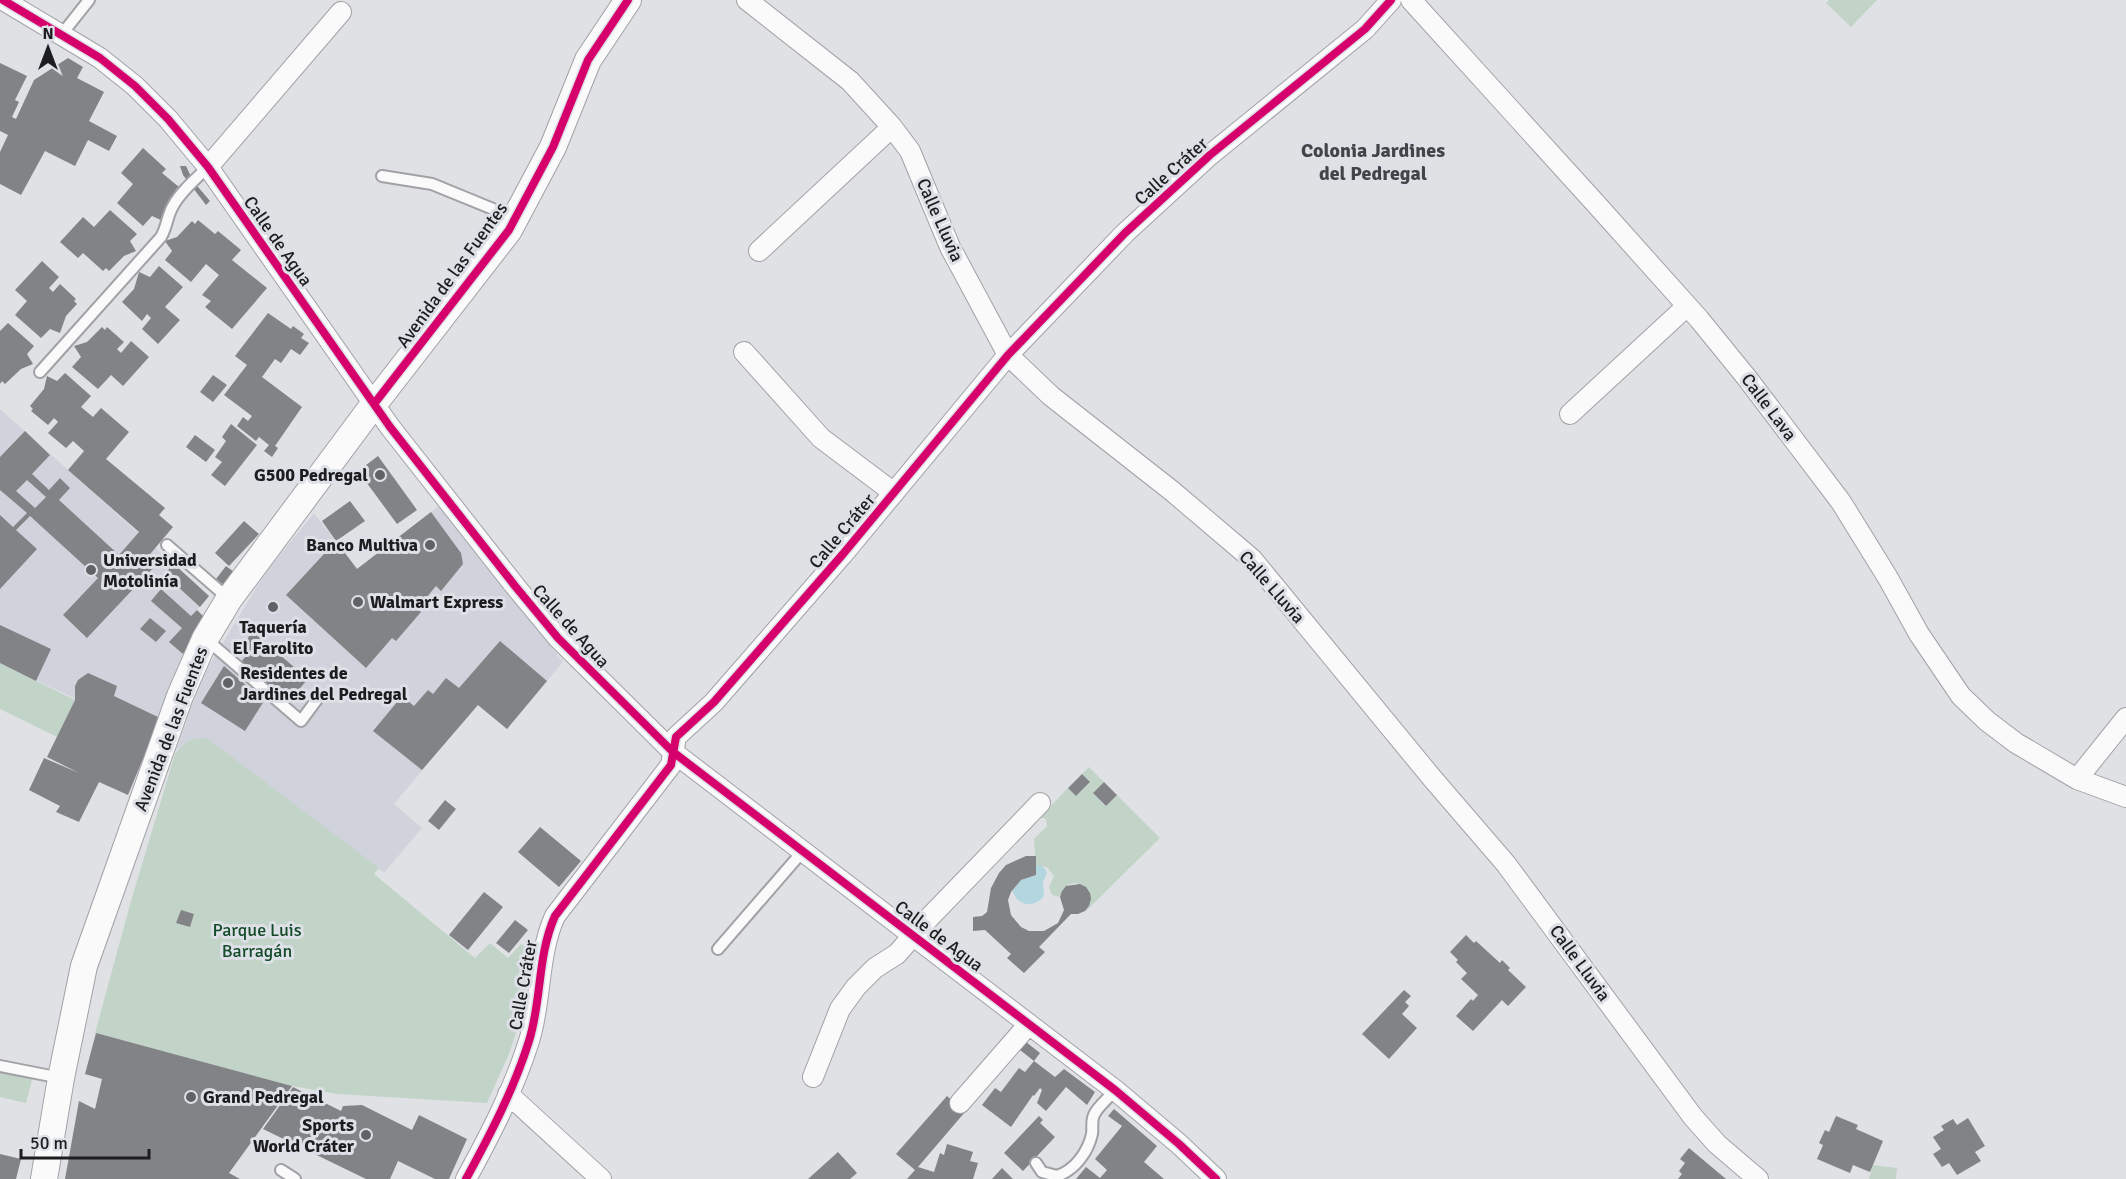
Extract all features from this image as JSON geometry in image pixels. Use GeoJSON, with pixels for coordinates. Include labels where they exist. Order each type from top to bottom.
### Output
{"type":"FeatureCollection","features":[{"type":"Feature","properties":{"kind":"street","name":"Calle de Agua"},"geometry":{"type":"LineString","coordinates":[[3,0],[100,58],[135,86],[168,119],[208,167],[390,427],[558,638],[673,752],[1115,1090],[1216,1179]]}},
{"type":"Feature","properties":{"kind":"street","name":"Avenida de las Fuentes"},"geometry":{"type":"LineString","coordinates":[[44,1179],[61,1078],[84,966],[180,696],[205,639],[229,599],[374,404],[509,230],[554,147],[588,60],[628,0]]}},
{"type":"Feature","properties":{"kind":"street","name":"Calle Lluvia"},"geometry":{"type":"LineString","coordinates":[[747,0],[850,81],[892,127],[910,151],[950,247],[1008,355],[1051,396],[1172,491],[1252,559],[1437,785],[1506,864],[1693,1117],[1717,1144],[1758,1179]]}},
{"type":"Feature","properties":{"kind":"street","name":"Calle Cráter"},"geometry":{"type":"LineString","coordinates":[[466,1179],[508,1094],[529,1041],[547,934],[555,916],[671,765],[676,737],[714,702],[894,493],[1008,355],[1125,233],[1210,155],[1365,29],[1391,0]]}},
{"type":"Feature","properties":{"kind":"street","name":"Calle Lava"},"geometry":{"type":"LineString","coordinates":[[1411,0],[1590,196],[1748,378],[1841,502],[1883,568],[1919,634],[1961,696],[1987,721],[2016,743],[2077,779],[2126,797]]}},
{"type":"Feature","properties":{"kind":"street"},"geometry":{"type":"LineString","coordinates":[[208,167],[342,12]]}},
{"type":"Feature","properties":{"kind":"street"},"geometry":{"type":"LineString","coordinates":[[759,251],[892,127]]}},
{"type":"Feature","properties":{"kind":"street"},"geometry":{"type":"LineString","coordinates":[[1570,414],[1687,306]]}},
{"type":"Feature","properties":{"kind":"street"},"geometry":{"type":"LineString","coordinates":[[744,352],[820,438],[894,493]]}},
{"type":"Feature","properties":{"kind":"street"},"geometry":{"type":"LineString","coordinates":[[2077,779],[2126,718]]}},
{"type":"Feature","properties":{"kind":"street"},"geometry":{"type":"LineString","coordinates":[[813,1077],[840,1009],[847,998],[865,977],[897,954],[1040,803]]}},
{"type":"Feature","properties":{"kind":"street"},"geometry":{"type":"LineString","coordinates":[[960,1103],[1029,1024]]}},
{"type":"Feature","properties":{"kind":"street"},"geometry":{"type":"LineString","coordinates":[[508,1094],[601,1179]]}},
{"type":"Feature","properties":{"kind":"lane"},"geometry":{"type":"LineString","coordinates":[[62,34],[89,0]]}},
{"type":"Feature","properties":{"kind":"lane"},"geometry":{"type":"LineString","coordinates":[[40,372],[161,237],[178,197],[208,167]]}},
{"type":"Feature","properties":{"kind":"lane"},"geometry":{"type":"LineString","coordinates":[[382,176],[432,184],[515,218]]}},
{"type":"Feature","properties":{"kind":"lane"},"geometry":{"type":"LineString","coordinates":[[166,545],[229,599]]}},
{"type":"Feature","properties":{"kind":"lane"},"geometry":{"type":"LineString","coordinates":[[205,639],[301,721],[318,698]]}},
{"type":"Feature","properties":{"kind":"lane"},"geometry":{"type":"LineString","coordinates":[[718,949],[803,851]]}},
{"type":"Feature","properties":{"kind":"lane"},"geometry":{"type":"LineString","coordinates":[[0,1066],[61,1078]]}},
{"type":"Feature","properties":{"kind":"lane"},"geometry":{"type":"LineString","coordinates":[[1036,1163],[1047,1174],[1058,1176],[1068,1172],[1076,1165],[1088,1147],[1093,1116],[1115,1090]]}},
{"type":"Feature","properties":{"kind":"lane"},"geometry":{"type":"LineString","coordinates":[[281,1170],[296,1179]]}},
{"type":"Feature","properties":{"kind":"shaded area","name":"Universidad Motolinía"},"geometry":{"type":"Polygon","coordinates":[[[0,409],[209,596],[197,610],[206,619],[184,652],[154,736],[0,663],[0,409]]]}},
{"type":"Feature","properties":{"kind":"shaded area"},"geometry":{"type":"Polygon","coordinates":[[[440,505],[563,662],[507,729],[477,705],[394,804],[422,828],[384,873],[208,739],[178,749],[175,754],[201,679],[265,573],[314,513],[357,569],[440,505]]]}},
{"type":"Feature","properties":{"kind":"green space"},"geometry":{"type":"Polygon","coordinates":[[[1829,0],[1877,0],[1851,27],[1826,3],[1829,0]]]}},
{"type":"Feature","properties":{"kind":"green space"},"geometry":{"type":"Polygon","coordinates":[[[0,663],[75,700],[57,737],[0,709],[0,663]]]}},
{"type":"Feature","properties":{"kind":"green space","name":"Parque Luis Barragán"},"geometry":{"type":"Polygon","coordinates":[[[208,739],[379,868],[374,874],[475,958],[490,943],[508,958],[521,944],[530,950],[523,1012],[509,1054],[487,1103],[337,1094],[292,1086],[95,1033],[175,754],[187,741],[208,739]]]}},
{"type":"Feature","properties":{"kind":"green space"},"geometry":{"type":"Polygon","coordinates":[[[1089,767],[1104,782],[1093,793],[1105,806],[1117,795],[1160,838],[1085,912],[1089,903],[1089,895],[1082,885],[1076,883],[1070,885],[1064,889],[1060,897],[1052,895],[1049,887],[1054,876],[1047,867],[1036,866],[1034,839],[1047,826],[1046,819],[1040,817],[1068,788],[1076,796],[1090,783],[1082,774],[1089,767]]]}},
{"type":"Feature","properties":{"kind":"green space"},"geometry":{"type":"Polygon","coordinates":[[[0,1068],[33,1076],[26,1103],[0,1097],[0,1068]]]}},
{"type":"Feature","properties":{"kind":"green space"},"geometry":{"type":"Polygon","coordinates":[[[1873,1165],[1897,1168],[1896,1179],[1869,1179],[1873,1165]]]}},
{"type":"Feature","properties":{"kind":"water"},"geometry":{"type":"Polygon","coordinates":[[[1040,865],[1047,873],[1043,882],[1044,896],[1035,903],[1021,902],[1012,889],[1021,880],[1036,875],[1036,866],[1040,865]]]}},
{"type":"Feature","properties":{"kind":"building"},"geometry":{"type":"Polygon","coordinates":[[[68,58],[83,67],[77,78],[104,92],[89,121],[117,136],[109,151],[88,140],[75,166],[45,151],[21,195],[0,184],[0,152],[8,135],[0,131],[0,63],[27,76],[15,100],[19,102],[12,117],[16,119],[34,80],[68,58]]]}},
{"type":"Feature","properties":{"kind":"building"},"geometry":{"type":"Polygon","coordinates":[[[143,148],[166,169],[162,173],[179,187],[176,189],[179,192],[166,208],[163,221],[152,216],[143,226],[117,203],[133,184],[121,173],[143,148]]]}},
{"type":"Feature","properties":{"kind":"building"},"geometry":{"type":"Polygon","coordinates":[[[180,166],[186,166],[193,181],[210,201],[206,205],[183,175],[180,166]]]}},
{"type":"Feature","properties":{"kind":"building"},"geometry":{"type":"Polygon","coordinates":[[[110,210],[137,234],[130,241],[136,251],[124,256],[109,271],[106,268],[103,271],[83,253],[78,258],[60,242],[83,217],[94,227],[110,210]]]}},
{"type":"Feature","properties":{"kind":"building"},"geometry":{"type":"Polygon","coordinates":[[[198,220],[215,234],[218,231],[241,250],[232,260],[267,288],[232,329],[205,307],[211,301],[202,295],[219,275],[206,264],[191,282],[165,260],[172,251],[165,241],[177,237],[192,221],[195,224],[198,220]]]}},
{"type":"Feature","properties":{"kind":"building"},"geometry":{"type":"Polygon","coordinates":[[[42,261],[59,277],[49,288],[53,292],[60,284],[76,299],[74,301],[77,304],[66,316],[60,333],[50,329],[41,338],[15,315],[27,301],[15,290],[42,261]]]}},
{"type":"Feature","properties":{"kind":"building"},"geometry":{"type":"Polygon","coordinates":[[[159,266],[183,287],[165,307],[180,320],[158,344],[142,329],[151,318],[147,314],[142,321],[122,302],[134,289],[139,272],[150,277],[159,266]]]}},
{"type":"Feature","properties":{"kind":"building"},"geometry":{"type":"Polygon","coordinates":[[[268,313],[291,329],[293,326],[304,334],[301,338],[309,343],[300,355],[291,349],[281,363],[275,359],[262,377],[302,407],[275,446],[278,448],[272,457],[264,451],[269,445],[259,437],[256,441],[237,426],[243,417],[248,421],[252,416],[224,395],[247,365],[235,356],[268,313]]]}},
{"type":"Feature","properties":{"kind":"building"},"geometry":{"type":"Polygon","coordinates":[[[8,323],[34,346],[27,354],[33,364],[21,369],[5,384],[2,381],[0,384],[0,331],[8,323]]]}},
{"type":"Feature","properties":{"kind":"building"},"geometry":{"type":"Polygon","coordinates":[[[102,327],[105,330],[107,327],[124,342],[117,349],[121,353],[131,341],[149,357],[123,386],[111,375],[98,389],[72,367],[81,357],[74,346],[87,342],[102,327]]]}},
{"type":"Feature","properties":{"kind":"building"},"geometry":{"type":"Polygon","coordinates":[[[65,373],[91,396],[81,407],[93,417],[101,408],[129,432],[106,459],[165,508],[159,515],[173,527],[146,559],[154,567],[87,638],[63,615],[98,578],[30,516],[16,530],[37,549],[0,589],[0,515],[13,527],[27,513],[0,490],[0,457],[25,431],[50,455],[32,474],[49,490],[60,478],[70,488],[59,500],[119,555],[139,532],[68,470],[84,451],[73,441],[66,448],[48,433],[58,422],[54,418],[48,425],[31,411],[33,409],[30,406],[44,389],[47,376],[57,381],[65,373]],[[27,480],[16,491],[35,508],[46,497],[27,480]]]}},
{"type":"Feature","properties":{"kind":"building"},"geometry":{"type":"Polygon","coordinates":[[[213,375],[227,385],[213,402],[200,392],[213,375]]]}},
{"type":"Feature","properties":{"kind":"building"},"geometry":{"type":"Polygon","coordinates":[[[231,424],[257,445],[225,486],[211,475],[222,462],[215,457],[226,441],[222,437],[231,424]]]}},
{"type":"Feature","properties":{"kind":"building"},"geometry":{"type":"Polygon","coordinates":[[[195,435],[215,450],[206,462],[186,447],[195,435]]]}},
{"type":"Feature","properties":{"kind":"building"},"geometry":{"type":"Polygon","coordinates":[[[378,456],[417,510],[397,524],[358,471],[378,456]]]}},
{"type":"Feature","properties":{"kind":"building"},"geometry":{"type":"Polygon","coordinates":[[[350,501],[365,521],[336,541],[322,521],[350,501]]]}},
{"type":"Feature","properties":{"kind":"building","name":"Walmart Express"},"geometry":{"type":"Polygon","coordinates":[[[431,512],[461,553],[463,564],[441,591],[436,586],[417,609],[421,612],[396,641],[392,638],[366,668],[286,595],[336,541],[357,569],[431,512]]]}},
{"type":"Feature","properties":{"kind":"building"},"geometry":{"type":"Polygon","coordinates":[[[244,521],[259,534],[229,566],[215,553],[244,521]]]}},
{"type":"Feature","properties":{"kind":"building"},"geometry":{"type":"Polygon","coordinates":[[[174,564],[209,596],[200,607],[164,574],[174,564]]]}},
{"type":"Feature","properties":{"kind":"building"},"geometry":{"type":"Polygon","coordinates":[[[226,566],[234,572],[224,585],[216,579],[226,566]]]}},
{"type":"Feature","properties":{"kind":"building"},"geometry":{"type":"Polygon","coordinates":[[[161,589],[191,616],[197,610],[206,619],[183,654],[169,642],[182,628],[151,601],[161,589]]]}},
{"type":"Feature","properties":{"kind":"building"},"geometry":{"type":"Polygon","coordinates":[[[150,618],[166,631],[156,642],[140,629],[150,618]]]}},
{"type":"Feature","properties":{"kind":"building"},"geometry":{"type":"Polygon","coordinates":[[[0,625],[51,649],[36,681],[0,663],[0,625]]]}},
{"type":"Feature","properties":{"kind":"building"},"geometry":{"type":"Polygon","coordinates":[[[252,631],[308,679],[288,702],[241,662],[247,655],[241,650],[252,631]]]}},
{"type":"Feature","properties":{"kind":"building"},"geometry":{"type":"Polygon","coordinates":[[[500,641],[547,681],[507,729],[478,705],[422,770],[373,731],[402,696],[414,706],[428,690],[433,694],[446,678],[459,688],[500,641]]]}},
{"type":"Feature","properties":{"kind":"building","name":"Residentes de Jardines del Pedregal"},"geometry":{"type":"Polygon","coordinates":[[[224,666],[264,701],[245,731],[201,703],[224,666]]]}},
{"type":"Feature","properties":{"kind":"building"},"geometry":{"type":"Polygon","coordinates":[[[88,673],[117,686],[114,696],[160,718],[128,795],[99,782],[79,822],[56,812],[60,806],[29,790],[44,758],[79,773],[47,757],[75,700],[75,686],[78,680],[88,673]]]}},
{"type":"Feature","properties":{"kind":"building"},"geometry":{"type":"Polygon","coordinates":[[[1082,774],[1090,782],[1076,796],[1068,788],[1082,774]]]}},
{"type":"Feature","properties":{"kind":"building"},"geometry":{"type":"Polygon","coordinates":[[[1104,782],[1117,795],[1106,806],[1093,793],[1104,782]]]}},
{"type":"Feature","properties":{"kind":"building"},"geometry":{"type":"Polygon","coordinates":[[[445,800],[456,809],[439,830],[428,821],[445,800]]]}},
{"type":"Feature","properties":{"kind":"building"},"geometry":{"type":"Polygon","coordinates":[[[540,827],[581,861],[559,887],[518,852],[540,827]]]}},
{"type":"Feature","properties":{"kind":"building"},"geometry":{"type":"Polygon","coordinates":[[[1026,856],[1036,856],[1036,875],[1021,880],[1011,892],[1008,900],[1011,915],[1021,927],[1029,931],[1044,931],[1058,923],[1064,910],[1060,897],[1066,886],[1080,884],[1086,887],[1091,899],[1085,911],[1071,914],[1039,947],[1045,952],[1024,973],[1007,958],[1011,954],[985,930],[973,931],[973,917],[982,916],[987,912],[991,888],[999,873],[1006,865],[1026,856]]]}},
{"type":"Feature","properties":{"kind":"building"},"geometry":{"type":"Polygon","coordinates":[[[484,892],[503,907],[468,950],[449,935],[484,892]]]}},
{"type":"Feature","properties":{"kind":"building"},"geometry":{"type":"Polygon","coordinates":[[[181,910],[194,914],[190,927],[176,923],[181,910]]]}},
{"type":"Feature","properties":{"kind":"building"},"geometry":{"type":"Polygon","coordinates":[[[515,920],[528,930],[509,953],[496,943],[515,920]]]}},
{"type":"Feature","properties":{"kind":"building"},"geometry":{"type":"Polygon","coordinates":[[[1466,935],[1500,963],[1502,960],[1510,968],[1508,970],[1526,987],[1508,1006],[1502,1000],[1473,1031],[1456,1016],[1471,999],[1473,1001],[1478,995],[1461,979],[1467,973],[1450,952],[1466,935]]]}},
{"type":"Feature","properties":{"kind":"building"},"geometry":{"type":"Polygon","coordinates":[[[1404,990],[1411,996],[1405,1002],[1409,1006],[1402,1014],[1417,1028],[1389,1059],[1362,1034],[1404,990]]]}},
{"type":"Feature","properties":{"kind":"building","name":"Grand Pedregal"},"geometry":{"type":"Polygon","coordinates":[[[96,1033],[292,1086],[229,1173],[240,1179],[65,1179],[79,1101],[95,1109],[102,1079],[85,1074],[96,1033]]]}},
{"type":"Feature","properties":{"kind":"building"},"geometry":{"type":"Polygon","coordinates":[[[1026,1042],[1040,1053],[1034,1061],[1020,1050],[1026,1042]]]}},
{"type":"Feature","properties":{"kind":"building"},"geometry":{"type":"Polygon","coordinates":[[[1034,1061],[1055,1077],[1064,1069],[1095,1092],[1087,1105],[1066,1087],[1046,1111],[1037,1103],[1042,1090],[1040,1088],[1011,1127],[982,1105],[995,1088],[1001,1092],[1019,1068],[1025,1072],[1034,1061]]]}},
{"type":"Feature","properties":{"kind":"building","name":"Sports World Cráter"},"geometry":{"type":"Polygon","coordinates":[[[293,1087],[341,1111],[343,1106],[362,1105],[412,1130],[419,1115],[467,1139],[449,1179],[435,1179],[398,1161],[390,1179],[366,1179],[263,1129],[293,1087]]]}},
{"type":"Feature","properties":{"kind":"building"},"geometry":{"type":"Polygon","coordinates":[[[947,1096],[965,1112],[918,1167],[934,1172],[940,1153],[944,1155],[947,1144],[973,1152],[970,1161],[978,1163],[973,1179],[907,1179],[915,1170],[896,1154],[947,1096]]]}},
{"type":"Feature","properties":{"kind":"building"},"geometry":{"type":"Polygon","coordinates":[[[1114,1109],[1157,1146],[1144,1162],[1164,1179],[1076,1179],[1086,1167],[1100,1178],[1107,1170],[1095,1159],[1122,1126],[1108,1116],[1114,1109]]]}},
{"type":"Feature","properties":{"kind":"building"},"geometry":{"type":"Polygon","coordinates":[[[1039,1116],[1043,1120],[1040,1123],[1055,1137],[1023,1171],[1004,1153],[1039,1116]]]}},
{"type":"Feature","properties":{"kind":"building"},"geometry":{"type":"Polygon","coordinates":[[[1836,1116],[1858,1125],[1856,1129],[1883,1141],[1870,1172],[1853,1165],[1850,1173],[1817,1159],[1823,1145],[1819,1143],[1825,1130],[1829,1132],[1836,1116]]]}},
{"type":"Feature","properties":{"kind":"building"},"geometry":{"type":"Polygon","coordinates":[[[1968,1118],[1985,1146],[1975,1152],[1981,1161],[1957,1175],[1949,1163],[1942,1167],[1933,1154],[1941,1149],[1933,1137],[1944,1130],[1941,1126],[1953,1119],[1957,1125],[1968,1118]]]}},
{"type":"Feature","properties":{"kind":"building"},"geometry":{"type":"Polygon","coordinates":[[[1689,1148],[1726,1179],[1678,1179],[1682,1174],[1679,1171],[1685,1163],[1680,1159],[1689,1148]]]}},
{"type":"Feature","properties":{"kind":"building"},"geometry":{"type":"Polygon","coordinates":[[[838,1152],[857,1173],[850,1179],[808,1179],[838,1152]]]}},
{"type":"Feature","properties":{"kind":"building"},"geometry":{"type":"Polygon","coordinates":[[[0,1154],[21,1159],[16,1179],[0,1179],[0,1154]]]}},
{"type":"Feature","properties":{"kind":"building"},"geometry":{"type":"Polygon","coordinates":[[[1002,1168],[1013,1179],[992,1179],[1002,1168]]]}},
{"type":"Feature","properties":{"kind":"cycle path"},"geometry":{"type":"LineString","coordinates":[[3,0],[100,58],[135,86],[168,119],[208,167],[390,427],[515,586],[558,638],[673,752],[1115,1090],[1216,1179]]}},
{"type":"Feature","properties":{"kind":"cycle path"},"geometry":{"type":"LineString","coordinates":[[374,404],[509,230],[553,147],[588,60],[628,0]]}},
{"type":"Feature","properties":{"kind":"cycle path"},"geometry":{"type":"LineString","coordinates":[[466,1179],[501,1112],[523,1059],[536,1010],[545,947],[555,916],[671,765],[676,737],[714,702],[843,554],[1008,355],[1125,233],[1210,155],[1365,29],[1391,0]]}},
{"type":"Feature","properties":{"kind":"place","name":"G500 Pedregal"},"geometry":{"type":"Point","coordinates":[380,475]}},
{"type":"Feature","properties":{"kind":"place","name":"Banco Multiva"},"geometry":{"type":"Point","coordinates":[430,545]}},
{"type":"Feature","properties":{"kind":"place","name":"Universidad Motolinía"},"geometry":{"type":"Point","coordinates":[91,570]}},
{"type":"Feature","properties":{"kind":"place","name":"Walmart Express"},"geometry":{"type":"Point","coordinates":[358,602]}},
{"type":"Feature","properties":{"kind":"place","name":"Taquería El Farolito"},"geometry":{"type":"Point","coordinates":[273,607]}},
{"type":"Feature","properties":{"kind":"place","name":"Residentes de Jardines del Pedregal"},"geometry":{"type":"Point","coordinates":[228,683]}},
{"type":"Feature","properties":{"kind":"place","name":"Grand Pedregal"},"geometry":{"type":"Point","coordinates":[191,1097]}},
{"type":"Feature","properties":{"kind":"place","name":"Sports World Cráter"},"geometry":{"type":"Point","coordinates":[366,1135]}},
{"type":"Feature","properties":{"kind":"district","name":"Colonia Jardines del Pedregal"},"geometry":{"type":"Point","coordinates":[1373,162]}}]}
